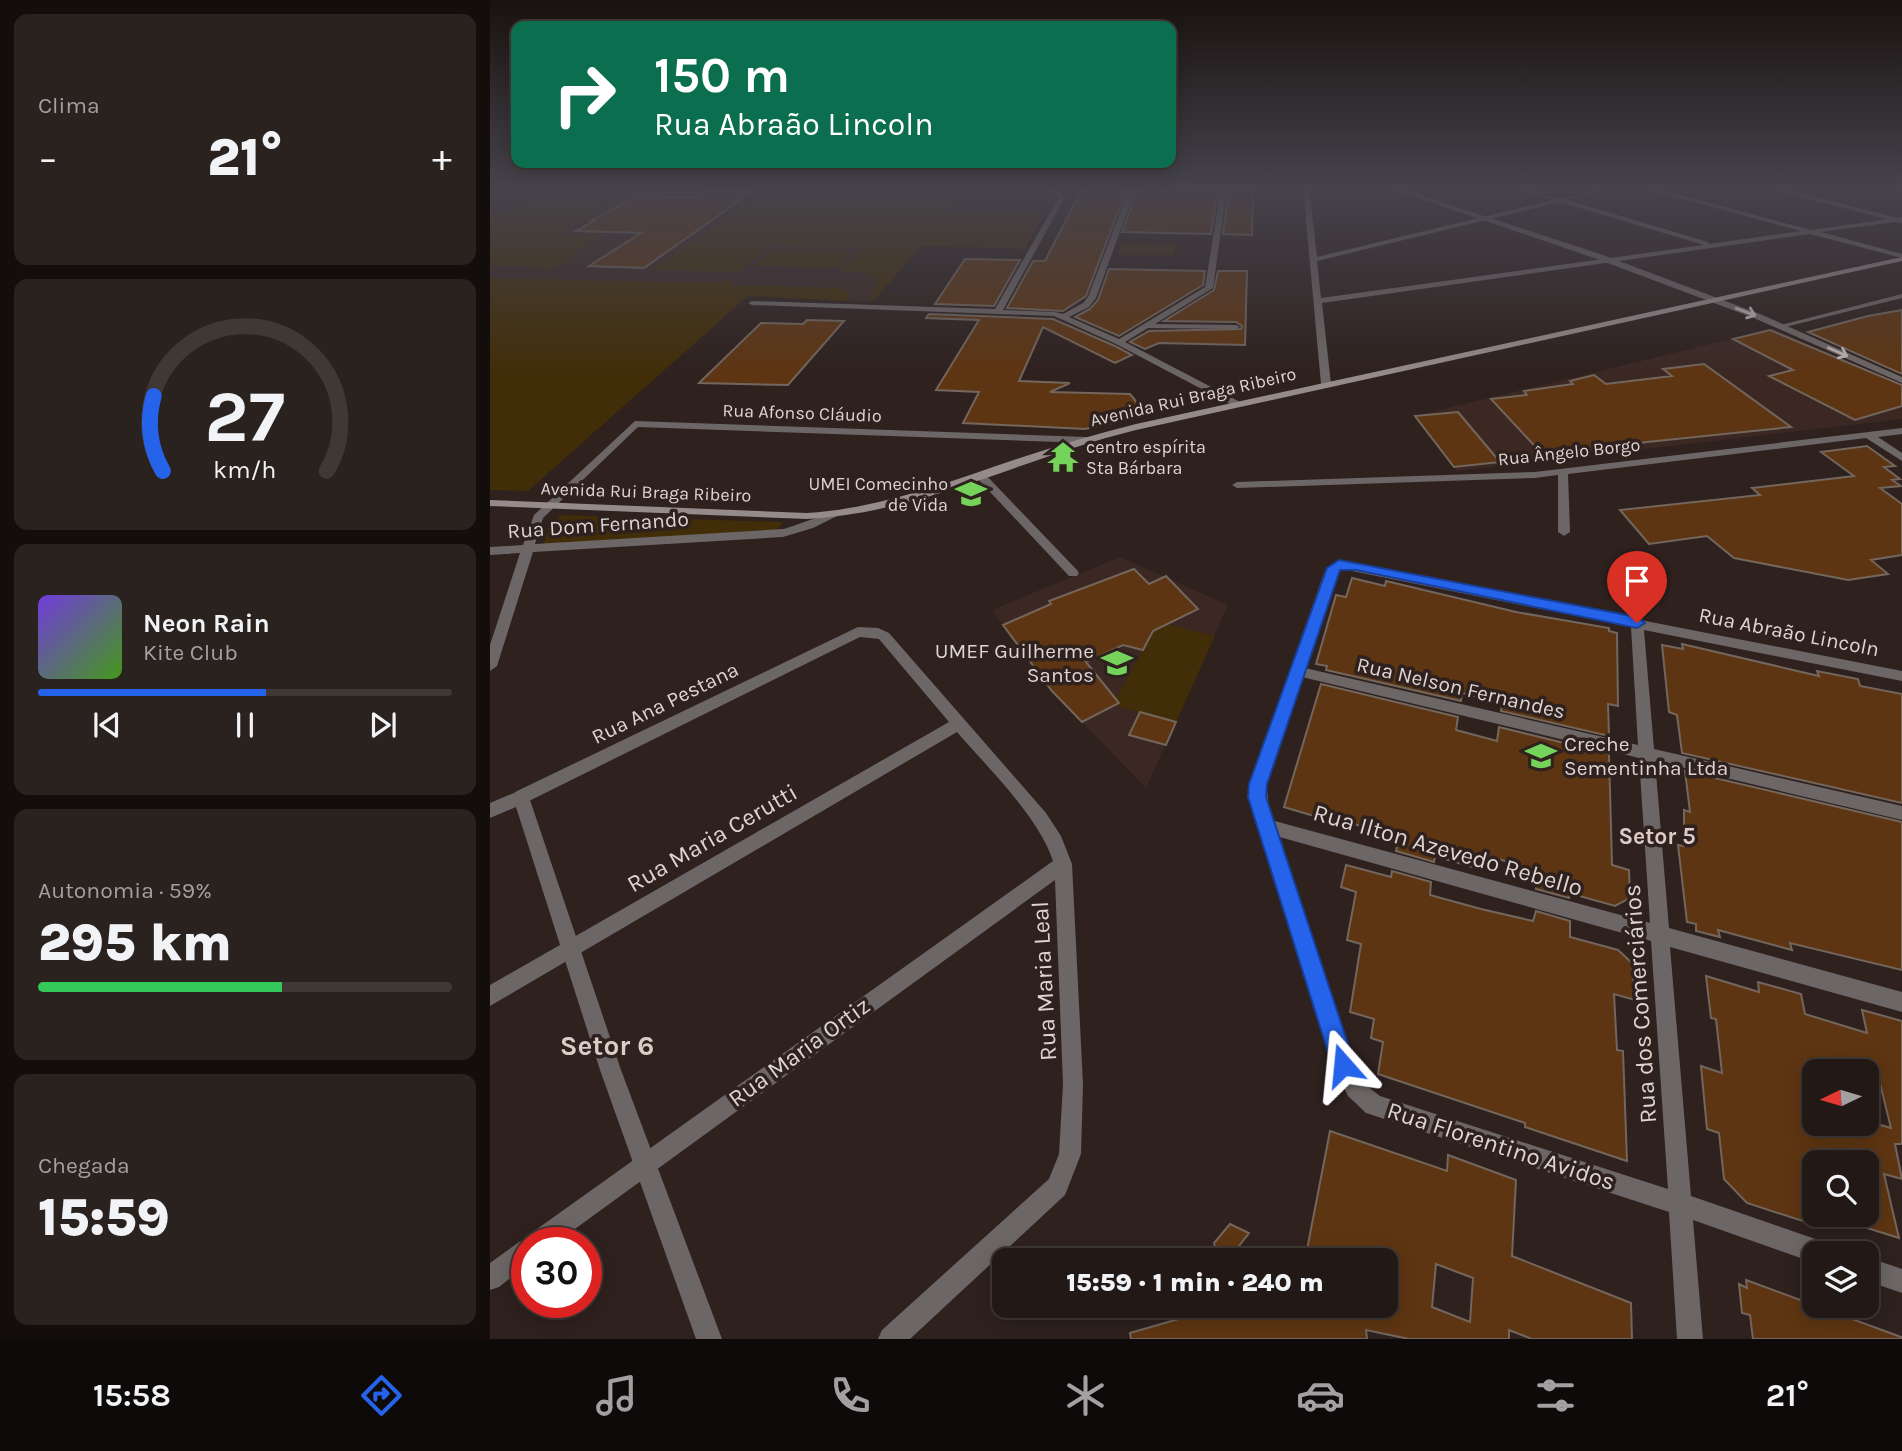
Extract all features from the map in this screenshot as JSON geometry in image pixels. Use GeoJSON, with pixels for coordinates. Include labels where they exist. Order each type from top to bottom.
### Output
{"type":"FeatureCollection","features":[{"type":"Feature","properties":{"kind":"main road","name":"Avenida Rui Braga Ribeiro"},"geometry":{"type":"LineString","coordinates":[[490,503],[831,516],[893,505],[1087,440],[1326,384],[1902,258]]}},
{"type":"Feature","properties":{"kind":"street"},"geometry":{"type":"LineString","coordinates":[[998,311],[1033,249]]}},
{"type":"Feature","properties":{"kind":"street"},"geometry":{"type":"LineString","coordinates":[[1064,317],[1093,298],[1110,249]]}},
{"type":"Feature","properties":{"kind":"street"},"geometry":{"type":"LineString","coordinates":[[1119,342],[1201,294],[1211,284],[1216,249]]}},
{"type":"Feature","properties":{"kind":"street"},"geometry":{"type":"LineString","coordinates":[[1312,249],[1326,384]]}},
{"type":"Feature","properties":{"kind":"street"},"geometry":{"type":"LineString","coordinates":[[1313,260],[1357,249]]}},
{"type":"Feature","properties":{"kind":"street"},"geometry":{"type":"LineString","coordinates":[[1575,249],[1778,325],[1902,380]]}},
{"type":"Feature","properties":{"kind":"street"},"geometry":{"type":"LineString","coordinates":[[1318,305],[1681,249]]}},
{"type":"Feature","properties":{"kind":"street"},"geometry":{"type":"LineString","coordinates":[[1318,305],[1733,249]]}},
{"type":"Feature","properties":{"kind":"street"},"geometry":{"type":"LineString","coordinates":[[1872,249],[1902,258]]}},
{"type":"Feature","properties":{"kind":"street"},"geometry":{"type":"LineString","coordinates":[[1778,325],[1902,296]]}},
{"type":"Feature","properties":{"kind":"street"},"geometry":{"type":"LineString","coordinates":[[752,303],[1036,311],[1064,317],[1119,342],[1237,404]]}},
{"type":"Feature","properties":{"kind":"street"},"geometry":{"type":"LineString","coordinates":[[1147,326],[1236,327]]}},
{"type":"Feature","properties":{"kind":"street","name":"Rua Afonso Cláudio"},"geometry":{"type":"LineString","coordinates":[[490,666],[536,521],[548,505],[635,424],[1087,440]]}},
{"type":"Feature","properties":{"kind":"street","name":"Rua Ângelo Borgo"},"geometry":{"type":"LineString","coordinates":[[1237,485],[1563,473],[1902,431]]}},
{"type":"Feature","properties":{"kind":"street"},"geometry":{"type":"LineString","coordinates":[[1868,435],[1902,458]]}},
{"type":"Feature","properties":{"kind":"street"},"geometry":{"type":"LineString","coordinates":[[1563,473],[1564,532]]}},
{"type":"Feature","properties":{"kind":"street"},"geometry":{"type":"LineString","coordinates":[[980,475],[1073,573]]}},
{"type":"Feature","properties":{"kind":"street","name":"Rua Dom Fernando"},"geometry":{"type":"LineString","coordinates":[[490,551],[783,533],[831,516]]}},
{"type":"Feature","properties":{"kind":"street","name":"Rua Abraão Lincoln"},"geometry":{"type":"LineString","coordinates":[[1339,565],[1902,676]]}},
{"type":"Feature","properties":{"kind":"street","name":"Rua Florentino Avidos"},"geometry":{"type":"LineString","coordinates":[[1339,565],[1331,573],[1258,784],[1257,797],[1343,1065],[1355,1089],[1374,1105],[1802,1246]]}},
{"type":"Feature","properties":{"kind":"street","name":"Rua dos Comerciários"},"geometry":{"type":"LineString","coordinates":[[1637,623],[1690,1339]]}},
{"type":"Feature","properties":{"kind":"street","name":"Rua Maria Leal"},"geometry":{"type":"LineString","coordinates":[[858,632],[878,632],[884,636],[1040,818],[1055,841],[1063,864],[1073,1084],[1070,1154],[1057,1187],[891,1339]]}},
{"type":"Feature","properties":{"kind":"street","name":"Rua Ana Pestana"},"geometry":{"type":"LineString","coordinates":[[490,811],[858,632]]}},
{"type":"Feature","properties":{"kind":"street","name":"Rua Nelson Fernandes"},"geometry":{"type":"LineString","coordinates":[[1297,671],[1902,813]]}},
{"type":"Feature","properties":{"kind":"street","name":"Rua Maria Cerutti"},"geometry":{"type":"LineString","coordinates":[[490,996],[959,724]]}},
{"type":"Feature","properties":{"kind":"street"},"geometry":{"type":"LineString","coordinates":[[521,797],[568,949],[642,1165],[709,1339]]}},
{"type":"Feature","properties":{"kind":"street","name":"Rua Ilton Azevedo Rebello"},"geometry":{"type":"LineString","coordinates":[[1264,825],[1902,1002]]}},
{"type":"Feature","properties":{"kind":"street","name":"Rua Maria Ortiz"},"geometry":{"type":"LineString","coordinates":[[557,1227],[1063,864]]}},
{"type":"Feature","properties":{"kind":"street"},"geometry":{"type":"LineString","coordinates":[[490,1278],[511,1263]]}},
{"type":"Feature","properties":{"kind":"street"},"geometry":{"type":"LineString","coordinates":[[1879,1273],[1902,1281]]}},
{"type":"Feature","properties":{"kind":"shaded area"},"geometry":{"type":"Polygon","coordinates":[[[490,249],[917,249],[873,302],[490,281],[490,249]]]}},
{"type":"Feature","properties":{"kind":"shaded area"},"geometry":{"type":"Polygon","coordinates":[[[490,249],[580,249],[563,260],[573,262],[541,270],[544,267],[490,266],[490,249]]]}},
{"type":"Feature","properties":{"kind":"shaded area"},"geometry":{"type":"Polygon","coordinates":[[[681,249],[766,249],[739,272],[652,270],[681,249]]]}},
{"type":"Feature","properties":{"kind":"shaded area"},"geometry":{"type":"Polygon","coordinates":[[[773,249],[853,251],[837,268],[754,266],[773,249]]]}},
{"type":"Feature","properties":{"kind":"shaded area"},"geometry":{"type":"Polygon","coordinates":[[[860,249],[917,249],[873,302],[871,298],[877,284],[875,278],[861,272],[839,271],[860,249]]]}},
{"type":"Feature","properties":{"kind":"shaded area"},"geometry":{"type":"Polygon","coordinates":[[[1120,249],[1175,249],[1174,255],[1118,255],[1120,249]]]}},
{"type":"Feature","properties":{"kind":"shaded area"},"geometry":{"type":"Polygon","coordinates":[[[490,278],[710,283],[731,280],[732,285],[840,288],[849,292],[848,301],[748,296],[528,491],[490,490],[490,278]]]}},
{"type":"Feature","properties":{"kind":"shaded area"},"geometry":{"type":"Polygon","coordinates":[[[1773,329],[1902,387],[1902,419],[1457,471],[1415,416],[1773,329]]]}},
{"type":"Feature","properties":{"kind":"shaded area"},"geometry":{"type":"Polygon","coordinates":[[[560,515],[783,522],[777,530],[543,545],[549,528],[560,515]]]}},
{"type":"Feature","properties":{"kind":"shaded area","name":"UMEF Guilherme Santos"},"geometry":{"type":"Polygon","coordinates":[[[1120,557],[1228,605],[1146,788],[1052,691],[992,610],[1120,557]]]}},
{"type":"Feature","properties":{"kind":"shaded area"},"geometry":{"type":"Polygon","coordinates":[[[1157,622],[1215,636],[1176,722],[1113,705],[1157,622]]]}},
{"type":"Feature","properties":{"kind":"building"},"geometry":{"type":"Polygon","coordinates":[[[615,249],[670,249],[644,268],[589,266],[615,249]]]}},
{"type":"Feature","properties":{"kind":"building"},"geometry":{"type":"Polygon","coordinates":[[[1051,249],[1104,249],[1086,296],[1063,311],[1007,308],[1033,261],[1045,261],[1051,249]]]}},
{"type":"Feature","properties":{"kind":"building"},"geometry":{"type":"Polygon","coordinates":[[[965,259],[1020,260],[994,306],[935,304],[965,259]]]}},
{"type":"Feature","properties":{"kind":"building"},"geometry":{"type":"Polygon","coordinates":[[[1109,269],[1205,271],[1203,285],[1119,336],[1075,317],[1090,309],[1098,300],[1109,269]]]}},
{"type":"Feature","properties":{"kind":"building"},"geometry":{"type":"Polygon","coordinates":[[[1218,271],[1247,271],[1245,345],[1159,343],[1145,349],[1130,342],[1149,331],[1241,329],[1242,326],[1236,322],[1164,321],[1214,290],[1218,271]]]}},
{"type":"Feature","properties":{"kind":"building"},"geometry":{"type":"Polygon","coordinates":[[[1902,310],[1902,374],[1808,332],[1868,316],[1902,310]]]}},
{"type":"Feature","properties":{"kind":"building"},"geometry":{"type":"Polygon","coordinates":[[[929,314],[1053,319],[1115,346],[1132,355],[1115,363],[1043,327],[1019,381],[1070,383],[1050,392],[1130,394],[1147,415],[1085,429],[963,423],[979,392],[936,390],[979,320],[926,318],[929,314]]]}},
{"type":"Feature","properties":{"kind":"building"},"geometry":{"type":"Polygon","coordinates":[[[807,320],[844,321],[788,385],[699,383],[761,323],[803,324],[807,320]]]}},
{"type":"Feature","properties":{"kind":"building"},"geometry":{"type":"Polygon","coordinates":[[[1770,330],[1902,385],[1902,406],[1855,420],[1769,376],[1793,370],[1733,339],[1770,330]]]}},
{"type":"Feature","properties":{"kind":"building"},"geometry":{"type":"Polygon","coordinates":[[[1704,364],[1791,427],[1647,442],[1545,457],[1491,399],[1527,395],[1524,391],[1573,384],[1570,381],[1594,375],[1606,384],[1672,376],[1663,369],[1704,364]]]}},
{"type":"Feature","properties":{"kind":"building"},"geometry":{"type":"Polygon","coordinates":[[[1458,412],[1500,462],[1454,467],[1415,416],[1458,412]]]}},
{"type":"Feature","properties":{"kind":"building"},"geometry":{"type":"Polygon","coordinates":[[[1867,446],[1895,466],[1884,467],[1900,479],[1892,480],[1901,486],[1880,488],[1902,504],[1902,555],[1871,560],[1888,574],[1848,580],[1734,558],[1707,536],[1649,544],[1620,510],[1760,495],[1752,488],[1854,476],[1821,452],[1867,446]]]}},
{"type":"Feature","properties":{"kind":"building"},"geometry":{"type":"Polygon","coordinates":[[[1134,569],[1149,584],[1166,576],[1198,609],[1153,631],[1143,650],[1123,645],[1086,662],[1119,703],[1082,722],[1052,691],[1003,625],[1051,604],[1049,601],[1134,569]]]}},
{"type":"Feature","properties":{"kind":"building"},"geometry":{"type":"Polygon","coordinates":[[[1352,578],[1385,586],[1386,581],[1516,612],[1609,628],[1609,631],[1617,633],[1618,706],[1608,704],[1609,736],[1501,711],[1502,703],[1462,693],[1461,701],[1326,670],[1327,666],[1316,664],[1336,595],[1346,597],[1352,578]]]}},
{"type":"Feature","properties":{"kind":"building"},"geometry":{"type":"Polygon","coordinates":[[[1682,644],[1819,676],[1817,671],[1858,679],[1860,686],[1902,694],[1902,803],[1682,753],[1677,715],[1669,712],[1662,645],[1683,649],[1682,644]]]}},
{"type":"Feature","properties":{"kind":"building"},"geometry":{"type":"Polygon","coordinates":[[[1321,684],[1458,717],[1456,730],[1497,741],[1499,727],[1609,754],[1612,865],[1629,870],[1630,898],[1615,906],[1569,893],[1569,898],[1536,889],[1537,870],[1484,855],[1482,870],[1435,856],[1434,862],[1396,851],[1399,838],[1335,818],[1334,822],[1284,807],[1321,684]]]}},
{"type":"Feature","properties":{"kind":"building"},"geometry":{"type":"Polygon","coordinates":[[[1140,712],[1176,722],[1166,745],[1129,735],[1140,712]]]}},
{"type":"Feature","properties":{"kind":"building"},"geometry":{"type":"Polygon","coordinates":[[[1685,771],[1902,822],[1902,970],[1790,943],[1792,950],[1718,930],[1720,937],[1696,931],[1696,924],[1687,922],[1678,845],[1684,846],[1684,810],[1690,812],[1685,771]]]}},
{"type":"Feature","properties":{"kind":"building"},"geometry":{"type":"Polygon","coordinates":[[[1346,865],[1391,877],[1392,871],[1431,882],[1430,895],[1481,909],[1533,921],[1536,911],[1570,921],[1570,937],[1618,950],[1632,963],[1635,1000],[1614,994],[1617,1050],[1623,1051],[1627,1161],[1525,1127],[1525,1123],[1378,1074],[1383,1042],[1371,1038],[1374,1019],[1350,1012],[1361,944],[1347,940],[1356,892],[1341,887],[1346,865]]]}},
{"type":"Feature","properties":{"kind":"building"},"geometry":{"type":"Polygon","coordinates":[[[1706,976],[1759,992],[1758,982],[1801,994],[1805,1014],[1867,1033],[1862,1010],[1902,1021],[1902,1144],[1895,1144],[1902,1179],[1884,1174],[1899,1238],[1867,1228],[1879,1227],[1879,1150],[1802,1150],[1802,1221],[1747,1203],[1724,1179],[1719,1133],[1707,1129],[1701,1066],[1722,1073],[1716,1019],[1711,1018],[1706,976]]]}},
{"type":"Feature","properties":{"kind":"building"},"geometry":{"type":"Polygon","coordinates":[[[1330,1131],[1447,1171],[1448,1155],[1516,1180],[1512,1256],[1631,1303],[1632,1339],[1532,1339],[1509,1330],[1509,1339],[1409,1339],[1366,1330],[1367,1339],[1131,1339],[1130,1333],[1182,1318],[1398,1318],[1398,1248],[1307,1248],[1330,1131]],[[1436,1264],[1432,1307],[1470,1322],[1473,1278],[1436,1264]]]}},
{"type":"Feature","properties":{"kind":"building"},"geometry":{"type":"Polygon","coordinates":[[[1230,1224],[1249,1233],[1237,1248],[1215,1248],[1214,1243],[1230,1224]]]}},
{"type":"Feature","properties":{"kind":"building"},"geometry":{"type":"Polygon","coordinates":[[[1746,1280],[1802,1301],[1802,1318],[1849,1318],[1901,1339],[1753,1339],[1750,1315],[1742,1313],[1739,1284],[1747,1288],[1746,1280]]]}},
{"type":"Feature","properties":{"kind":"place","name":"centro espírita Sta Bárbara"},"geometry":{"type":"Point","coordinates":[1063,457]}},
{"type":"Feature","properties":{"kind":"place","name":"UMEI Comecinho de Vida"},"geometry":{"type":"Point","coordinates":[971,494]}},
{"type":"Feature","properties":{"kind":"place","name":"UMEF Guilherme Santos"},"geometry":{"type":"Point","coordinates":[1117,663]}},
{"type":"Feature","properties":{"kind":"place","name":"Creche Sementinha Ltda"},"geometry":{"type":"Point","coordinates":[1541,756]}},
{"type":"Feature","properties":{"kind":"district","name":"Setor 5"},"geometry":{"type":"Point","coordinates":[1657,836]}},
{"type":"Feature","properties":{"kind":"district","name":"Setor 6"},"geometry":{"type":"Point","coordinates":[607,1045]}},
{"type":"Feature","properties":{"kind":"route"},"geometry":{"type":"LineString","coordinates":[[1343,1065],[1257,797],[1258,784],[1334,568],[1346,564],[1637,623]]}}]}
